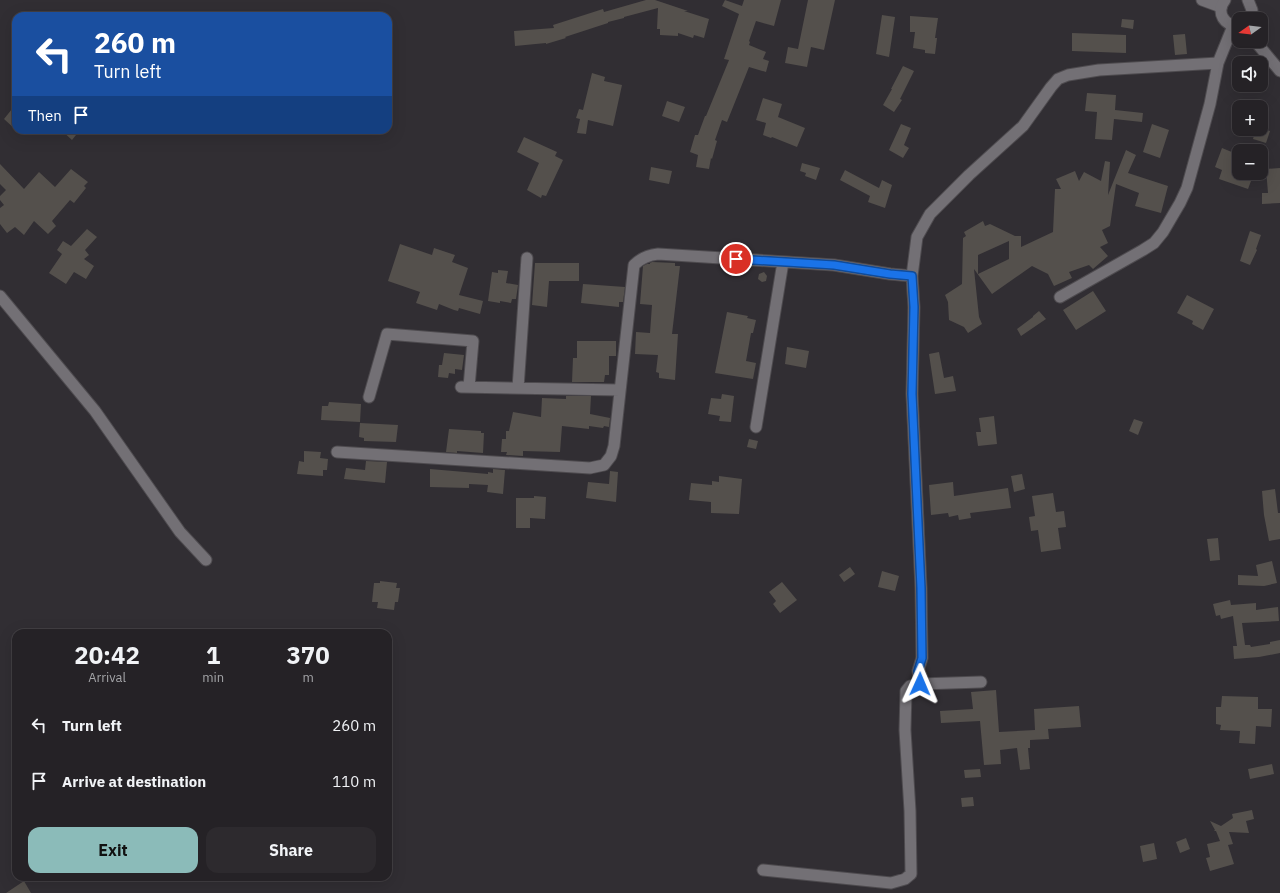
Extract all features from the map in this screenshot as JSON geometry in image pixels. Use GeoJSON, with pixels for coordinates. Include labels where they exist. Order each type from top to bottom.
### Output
{"type":"FeatureCollection","features":[{"type":"Feature","properties":{"kind":"street"},"geometry":{"type":"LineString","coordinates":[[1202,0],[1223,3],[1222,17],[1228,24],[1232,25]]}},
{"type":"Feature","properties":{"kind":"street"},"geometry":{"type":"LineString","coordinates":[[1249,0],[1252,12]]}},
{"type":"Feature","properties":{"kind":"street"},"geometry":{"type":"LineString","coordinates":[[1060,297],[1143,250],[1154,243],[1163,232],[1187,188],[1210,104],[1218,63],[1232,34]]}},
{"type":"Feature","properties":{"kind":"street"},"geometry":{"type":"LineString","coordinates":[[1261,48],[1280,71]]}},
{"type":"Feature","properties":{"kind":"street"},"geometry":{"type":"LineString","coordinates":[[920,684],[918,671],[922,658],[921,588],[912,394],[914,307],[912,276],[917,237],[930,214],[969,175],[1023,126],[1058,79],[1068,75],[1099,70],[1218,63]]}},
{"type":"Feature","properties":{"kind":"street"},"geometry":{"type":"LineString","coordinates":[[337,452],[590,468],[604,465],[614,446],[634,265],[640,259],[649,255],[658,254],[834,265],[912,276]]}},
{"type":"Feature","properties":{"kind":"street"},"geometry":{"type":"LineString","coordinates":[[518,388],[527,258]]}},
{"type":"Feature","properties":{"kind":"street"},"geometry":{"type":"LineString","coordinates":[[756,427],[784,262]]}},
{"type":"Feature","properties":{"kind":"street"},"geometry":{"type":"LineString","coordinates":[[0,296],[94,412],[180,532],[206,560]]}},
{"type":"Feature","properties":{"kind":"street"},"geometry":{"type":"LineString","coordinates":[[369,396],[387,334],[473,341],[465,387],[620,390]]}},
{"type":"Feature","properties":{"kind":"street"},"geometry":{"type":"LineString","coordinates":[[763,870],[891,883],[905,879],[911,874],[910,811],[905,730],[906,691],[910,686],[920,684],[981,682]]}},
{"type":"Feature","properties":{"kind":"building"},"geometry":{"type":"Polygon","coordinates":[[[646,0],[655,0],[709,19],[704,38],[694,35],[693,38],[678,33],[678,36],[660,35],[660,29],[657,29],[658,8],[608,22],[546,44],[515,46],[514,31],[554,28],[553,25],[603,9],[604,12],[646,0]]]}},
{"type":"Feature","properties":{"kind":"building"},"geometry":{"type":"Polygon","coordinates":[[[725,0],[742,6],[744,0],[781,0],[774,26],[756,21],[749,45],[766,52],[763,59],[769,61],[766,72],[749,67],[727,122],[722,120],[715,140],[717,141],[709,169],[696,167],[698,155],[690,152],[695,135],[698,135],[729,60],[724,59],[739,14],[722,6],[725,0]]]}},
{"type":"Feature","properties":{"kind":"building"},"geometry":{"type":"Polygon","coordinates":[[[808,0],[835,0],[824,50],[811,47],[807,67],[785,63],[788,47],[798,49],[808,0]]]}},
{"type":"Feature","properties":{"kind":"building"},"geometry":{"type":"Polygon","coordinates":[[[882,15],[895,17],[889,57],[876,54],[882,15]]]}},
{"type":"Feature","properties":{"kind":"building"},"geometry":{"type":"Polygon","coordinates":[[[910,16],[938,18],[935,38],[937,38],[935,54],[925,53],[925,50],[913,48],[915,32],[910,32],[910,16]]]}},
{"type":"Feature","properties":{"kind":"building"},"geometry":{"type":"Polygon","coordinates":[[[1122,19],[1134,20],[1133,29],[1121,27],[1122,19]]]}},
{"type":"Feature","properties":{"kind":"building"},"geometry":{"type":"Polygon","coordinates":[[[1072,33],[1126,35],[1126,53],[1072,51],[1072,33]]]}},
{"type":"Feature","properties":{"kind":"building"},"geometry":{"type":"Polygon","coordinates":[[[1185,34],[1187,54],[1175,55],[1173,35],[1185,34]]]}},
{"type":"Feature","properties":{"kind":"building"},"geometry":{"type":"Polygon","coordinates":[[[903,66],[914,71],[900,99],[902,100],[894,112],[883,105],[903,66]]]}},
{"type":"Feature","properties":{"kind":"building"},"geometry":{"type":"Polygon","coordinates":[[[592,73],[605,77],[604,81],[622,85],[613,126],[588,120],[586,134],[577,133],[580,119],[576,118],[579,109],[583,110],[592,73]]]}},
{"type":"Feature","properties":{"kind":"building"},"geometry":{"type":"Polygon","coordinates":[[[1087,93],[1116,95],[1115,110],[1143,113],[1142,122],[1114,119],[1112,140],[1095,139],[1097,112],[1085,111],[1087,93]]]}},
{"type":"Feature","properties":{"kind":"building"},"geometry":{"type":"Polygon","coordinates":[[[763,98],[782,104],[778,117],[805,128],[797,147],[763,135],[766,123],[756,120],[763,98]]]}},
{"type":"Feature","properties":{"kind":"building"},"geometry":{"type":"Polygon","coordinates":[[[667,101],[685,107],[679,122],[662,116],[667,101]]]}},
{"type":"Feature","properties":{"kind":"building"},"geometry":{"type":"Polygon","coordinates":[[[12,109],[12,126],[4,119],[12,109]]]}},
{"type":"Feature","properties":{"kind":"building"},"geometry":{"type":"Polygon","coordinates":[[[901,124],[911,128],[904,145],[909,148],[903,158],[889,150],[901,124]]]}},
{"type":"Feature","properties":{"kind":"building"},"geometry":{"type":"Polygon","coordinates":[[[1152,124],[1169,130],[1160,158],[1143,152],[1152,124]]]}},
{"type":"Feature","properties":{"kind":"building"},"geometry":{"type":"Polygon","coordinates":[[[1268,130],[1270,131],[1266,143],[1253,139],[1254,136],[1268,136],[1268,130]]]}},
{"type":"Feature","properties":{"kind":"building"},"geometry":{"type":"Polygon","coordinates":[[[65,134],[77,134],[72,140],[65,134]]]}},
{"type":"Feature","properties":{"kind":"building"},"geometry":{"type":"Polygon","coordinates":[[[524,137],[557,152],[555,156],[563,160],[546,196],[542,195],[541,198],[527,190],[539,163],[517,152],[524,137]]]}},
{"type":"Feature","properties":{"kind":"building"},"geometry":{"type":"Polygon","coordinates":[[[1222,148],[1232,152],[1232,180],[1251,180],[1248,189],[1219,179],[1222,170],[1215,167],[1222,148]]]}},
{"type":"Feature","properties":{"kind":"building"},"geometry":{"type":"Polygon","coordinates":[[[1126,150],[1136,155],[1128,173],[1168,186],[1161,213],[1135,206],[1139,193],[1116,184],[1110,226],[1102,230],[1108,243],[1100,247],[1108,256],[1093,269],[1089,265],[1069,272],[1072,278],[1054,286],[1048,274],[1032,266],[992,294],[974,269],[979,317],[982,324],[968,333],[964,327],[949,320],[948,302],[945,295],[962,284],[963,238],[966,236],[964,232],[983,221],[985,226],[990,224],[1015,236],[1021,236],[1021,247],[1053,232],[1055,189],[1061,189],[1056,179],[1075,171],[1079,181],[1084,172],[1101,181],[1105,161],[1110,162],[1108,195],[1126,150]],[[1009,241],[978,255],[978,274],[1009,259],[1009,241]]]}},
{"type":"Feature","properties":{"kind":"building"},"geometry":{"type":"Polygon","coordinates":[[[802,163],[820,168],[816,180],[805,176],[806,173],[800,171],[802,163]]]}},
{"type":"Feature","properties":{"kind":"building"},"geometry":{"type":"Polygon","coordinates":[[[0,164],[24,189],[39,172],[55,187],[71,169],[88,182],[84,186],[86,188],[74,203],[70,200],[52,221],[56,226],[48,234],[34,221],[24,235],[15,227],[7,233],[0,224],[0,208],[4,205],[0,200],[0,196],[6,190],[0,184],[0,164]]]}},
{"type":"Feature","properties":{"kind":"building"},"geometry":{"type":"Polygon","coordinates":[[[651,167],[672,171],[669,184],[649,180],[651,167]]]}},
{"type":"Feature","properties":{"kind":"building"},"geometry":{"type":"Polygon","coordinates":[[[1280,168],[1280,203],[1262,204],[1262,193],[1268,193],[1268,169],[1280,168]]]}},
{"type":"Feature","properties":{"kind":"building"},"geometry":{"type":"Polygon","coordinates":[[[845,170],[879,188],[882,180],[892,185],[885,208],[868,202],[870,196],[840,180],[845,170]]]}},
{"type":"Feature","properties":{"kind":"building"},"geometry":{"type":"Polygon","coordinates":[[[87,229],[97,237],[85,250],[89,255],[84,259],[94,266],[86,279],[74,272],[66,284],[49,273],[62,254],[57,250],[63,241],[71,246],[87,229]]]}},
{"type":"Feature","properties":{"kind":"building"},"geometry":{"type":"Polygon","coordinates":[[[1250,231],[1261,235],[1256,249],[1257,250],[1250,265],[1240,261],[1250,231]]]}},
{"type":"Feature","properties":{"kind":"building"},"geometry":{"type":"Polygon","coordinates":[[[400,244],[432,255],[434,248],[455,255],[452,262],[468,268],[459,295],[483,301],[480,314],[459,308],[458,311],[439,304],[437,310],[416,303],[420,292],[388,281],[400,244]]]}},
{"type":"Feature","properties":{"kind":"building"},"geometry":{"type":"Polygon","coordinates":[[[652,262],[675,263],[675,266],[680,266],[672,334],[678,334],[675,380],[659,378],[659,373],[656,372],[658,355],[635,354],[636,332],[650,333],[652,305],[640,304],[643,266],[652,262]]]}},
{"type":"Feature","properties":{"kind":"building"},"geometry":{"type":"Polygon","coordinates":[[[535,263],[579,263],[579,281],[549,281],[547,307],[532,305],[535,263]]]}},
{"type":"Feature","properties":{"kind":"building"},"geometry":{"type":"Polygon","coordinates":[[[498,270],[508,271],[506,283],[518,285],[516,299],[512,299],[511,303],[488,301],[492,272],[498,273],[498,270]]]}},
{"type":"Feature","properties":{"kind":"building"},"geometry":{"type":"Polygon","coordinates":[[[764,272],[767,276],[766,281],[762,282],[758,279],[759,274],[764,272]]]}},
{"type":"Feature","properties":{"kind":"building"},"geometry":{"type":"Polygon","coordinates":[[[583,284],[625,287],[623,302],[619,302],[619,307],[581,303],[583,284]]]}},
{"type":"Feature","properties":{"kind":"building"},"geometry":{"type":"Polygon","coordinates":[[[1093,291],[1106,311],[1076,330],[1063,310],[1093,291]]]}},
{"type":"Feature","properties":{"kind":"building"},"geometry":{"type":"Polygon","coordinates":[[[1187,295],[1214,309],[1203,330],[1192,324],[1193,321],[1177,313],[1187,295]]]}},
{"type":"Feature","properties":{"kind":"building"},"geometry":{"type":"Polygon","coordinates":[[[1039,311],[1046,319],[1021,336],[1017,329],[1039,311]]]}},
{"type":"Feature","properties":{"kind":"building"},"geometry":{"type":"Polygon","coordinates":[[[727,312],[748,316],[747,318],[756,320],[753,333],[751,333],[746,361],[756,363],[753,379],[715,373],[727,312]]]}},
{"type":"Feature","properties":{"kind":"building"},"geometry":{"type":"Polygon","coordinates":[[[577,341],[616,341],[616,356],[609,356],[609,375],[605,375],[604,382],[572,382],[573,358],[577,358],[577,341]]]}},
{"type":"Feature","properties":{"kind":"building"},"geometry":{"type":"Polygon","coordinates":[[[787,347],[809,351],[806,368],[785,364],[787,347]]]}},
{"type":"Feature","properties":{"kind":"building"},"geometry":{"type":"Polygon","coordinates":[[[939,352],[944,378],[953,376],[956,391],[935,394],[929,354],[939,352]]]}},
{"type":"Feature","properties":{"kind":"building"},"geometry":{"type":"Polygon","coordinates":[[[444,353],[464,355],[462,370],[455,369],[455,374],[449,373],[448,378],[438,377],[439,365],[442,365],[444,353]]]}},
{"type":"Feature","properties":{"kind":"building"},"geometry":{"type":"Polygon","coordinates":[[[722,394],[734,396],[731,422],[719,421],[720,416],[708,414],[711,398],[721,399],[722,394]]]}},
{"type":"Feature","properties":{"kind":"building"},"geometry":{"type":"Polygon","coordinates":[[[566,396],[591,396],[590,414],[610,418],[609,427],[604,426],[603,428],[589,426],[589,429],[562,426],[560,452],[523,451],[523,456],[506,455],[507,452],[501,452],[502,439],[506,439],[506,431],[509,431],[513,412],[541,417],[542,398],[566,399],[566,396]]]}},
{"type":"Feature","properties":{"kind":"building"},"geometry":{"type":"Polygon","coordinates":[[[329,402],[361,404],[360,422],[321,420],[322,406],[328,406],[329,402]]]}},
{"type":"Feature","properties":{"kind":"building"},"geometry":{"type":"Polygon","coordinates":[[[994,416],[997,444],[978,446],[976,432],[981,432],[979,418],[994,416]]]}},
{"type":"Feature","properties":{"kind":"building"},"geometry":{"type":"Polygon","coordinates":[[[1134,419],[1143,422],[1138,435],[1129,431],[1134,419]]]}},
{"type":"Feature","properties":{"kind":"building"},"geometry":{"type":"Polygon","coordinates":[[[360,423],[398,425],[396,442],[364,441],[364,438],[359,437],[360,423]]]}},
{"type":"Feature","properties":{"kind":"building"},"geometry":{"type":"Polygon","coordinates":[[[449,429],[481,431],[481,433],[484,433],[483,453],[457,451],[457,453],[446,452],[449,429]]]}},
{"type":"Feature","properties":{"kind":"building"},"geometry":{"type":"Polygon","coordinates":[[[749,439],[758,441],[756,449],[747,447],[749,439]]]}},
{"type":"Feature","properties":{"kind":"building"},"geometry":{"type":"Polygon","coordinates":[[[304,451],[321,452],[320,458],[328,459],[327,470],[323,470],[323,476],[297,474],[299,461],[304,462],[304,451]]]}},
{"type":"Feature","properties":{"kind":"building"},"geometry":{"type":"Polygon","coordinates":[[[366,461],[387,462],[385,483],[344,479],[346,468],[365,470],[366,461]]]}},
{"type":"Feature","properties":{"kind":"building"},"geometry":{"type":"Polygon","coordinates":[[[430,469],[488,474],[488,472],[493,473],[493,469],[505,470],[503,494],[487,492],[488,485],[469,484],[469,488],[430,487],[430,469]]]}},
{"type":"Feature","properties":{"kind":"building"},"geometry":{"type":"Polygon","coordinates":[[[610,471],[618,472],[616,502],[586,498],[588,482],[609,484],[610,471]]]}},
{"type":"Feature","properties":{"kind":"building"},"geometry":{"type":"Polygon","coordinates":[[[1022,474],[1025,489],[1014,492],[1011,476],[1022,474]]]}},
{"type":"Feature","properties":{"kind":"building"},"geometry":{"type":"Polygon","coordinates":[[[719,476],[742,479],[739,514],[711,513],[711,502],[689,500],[691,483],[712,485],[712,481],[719,482],[719,476]]]}},
{"type":"Feature","properties":{"kind":"building"},"geometry":{"type":"Polygon","coordinates":[[[953,482],[954,496],[1008,488],[1011,508],[970,513],[971,518],[959,520],[958,515],[949,517],[948,513],[931,515],[929,485],[953,482]]]}},
{"type":"Feature","properties":{"kind":"building"},"geometry":{"type":"Polygon","coordinates":[[[1275,489],[1278,513],[1280,513],[1280,539],[1269,541],[1264,515],[1262,491],[1275,489]]]}},
{"type":"Feature","properties":{"kind":"building"},"geometry":{"type":"Polygon","coordinates":[[[1053,493],[1056,512],[1064,511],[1066,527],[1058,528],[1061,549],[1041,552],[1038,530],[1031,531],[1029,517],[1035,516],[1032,496],[1053,493]]]}},
{"type":"Feature","properties":{"kind":"building"},"geometry":{"type":"Polygon","coordinates":[[[534,496],[546,497],[545,519],[530,518],[530,528],[516,528],[516,498],[534,498],[534,496]]]}},
{"type":"Feature","properties":{"kind":"building"},"geometry":{"type":"Polygon","coordinates":[[[1218,538],[1220,560],[1210,561],[1207,539],[1218,538]]]}},
{"type":"Feature","properties":{"kind":"building"},"geometry":{"type":"Polygon","coordinates":[[[1272,561],[1277,583],[1264,586],[1238,585],[1238,575],[1258,576],[1256,565],[1272,561]]]}},
{"type":"Feature","properties":{"kind":"building"},"geometry":{"type":"Polygon","coordinates":[[[850,567],[855,574],[844,582],[839,575],[850,567]]]}},
{"type":"Feature","properties":{"kind":"building"},"geometry":{"type":"Polygon","coordinates":[[[882,571],[899,576],[895,591],[878,587],[882,571]]]}},
{"type":"Feature","properties":{"kind":"building"},"geometry":{"type":"Polygon","coordinates":[[[380,581],[397,583],[396,588],[400,588],[398,602],[395,602],[394,610],[377,608],[378,602],[372,602],[374,583],[380,583],[380,581]]]}},
{"type":"Feature","properties":{"kind":"building"},"geometry":{"type":"Polygon","coordinates":[[[782,582],[797,600],[780,613],[773,604],[776,601],[769,592],[782,582]]]}},
{"type":"Feature","properties":{"kind":"building"},"geometry":{"type":"Polygon","coordinates":[[[1230,600],[1231,605],[1256,603],[1256,610],[1278,607],[1279,621],[1242,623],[1245,645],[1250,645],[1251,647],[1270,644],[1270,642],[1280,640],[1280,653],[1259,657],[1234,659],[1233,646],[1237,646],[1233,616],[1221,619],[1220,615],[1216,616],[1213,604],[1230,600]]]}},
{"type":"Feature","properties":{"kind":"building"},"geometry":{"type":"Polygon","coordinates":[[[996,690],[999,732],[1035,730],[1034,709],[1079,706],[1081,727],[1048,729],[1049,739],[1030,740],[1030,748],[1028,748],[1030,769],[1020,770],[1017,748],[1000,750],[1001,764],[984,765],[980,721],[941,723],[940,711],[973,709],[971,692],[996,690]]]}},
{"type":"Feature","properties":{"kind":"building"},"geometry":{"type":"Polygon","coordinates":[[[1222,696],[1258,697],[1258,709],[1272,709],[1271,727],[1256,726],[1255,744],[1239,743],[1240,731],[1220,730],[1221,725],[1216,724],[1216,707],[1221,707],[1222,696]]]}},
{"type":"Feature","properties":{"kind":"building"},"geometry":{"type":"Polygon","coordinates":[[[1272,764],[1274,774],[1250,779],[1248,769],[1272,764]]]}},
{"type":"Feature","properties":{"kind":"building"},"geometry":{"type":"Polygon","coordinates":[[[980,769],[981,777],[965,778],[964,770],[980,769]]]}},
{"type":"Feature","properties":{"kind":"building"},"geometry":{"type":"Polygon","coordinates":[[[973,797],[974,806],[962,807],[961,798],[973,797]]]}},
{"type":"Feature","properties":{"kind":"building"},"geometry":{"type":"Polygon","coordinates":[[[1252,810],[1254,819],[1246,821],[1249,833],[1229,832],[1233,844],[1228,845],[1234,864],[1210,871],[1206,858],[1210,857],[1207,844],[1220,841],[1210,821],[1221,826],[1233,818],[1232,814],[1252,810]]]}},
{"type":"Feature","properties":{"kind":"building"},"geometry":{"type":"Polygon","coordinates":[[[1186,838],[1190,849],[1180,853],[1176,842],[1186,838]]]}},
{"type":"Feature","properties":{"kind":"building"},"geometry":{"type":"Polygon","coordinates":[[[1154,843],[1157,859],[1143,862],[1140,846],[1154,843]]]}},
{"type":"Feature","properties":{"kind":"building"},"geometry":{"type":"Polygon","coordinates":[[[24,881],[31,893],[6,893],[24,881]]]}},
{"type":"Feature","properties":{"kind":"route"},"geometry":{"type":"LineString","coordinates":[[736,259],[834,265],[912,276],[914,307],[912,394],[919,517],[921,588],[922,658],[918,671],[920,684]]}}]}
